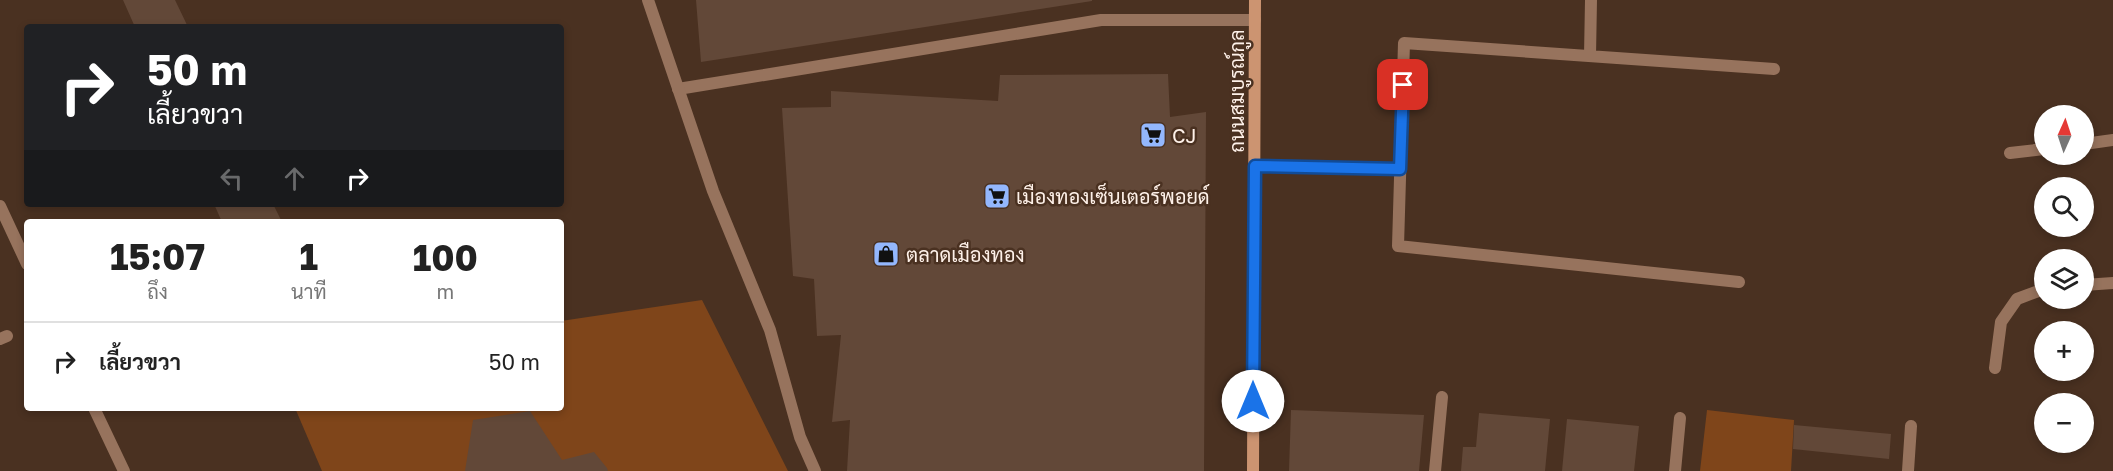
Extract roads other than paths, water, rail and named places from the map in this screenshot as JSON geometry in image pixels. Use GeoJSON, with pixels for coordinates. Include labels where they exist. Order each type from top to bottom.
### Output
{"type":"FeatureCollection","features":[{"type":"Feature","properties":{"kind":"street"},"geometry":{"type":"LineString","coordinates":[[648,0],[713,191],[770,330],[800,437],[815,471]]}},
{"type":"Feature","properties":{"kind":"street","name":"ถนนสมบูรณ์กูล"},"geometry":{"type":"LineString","coordinates":[[1253,471],[1255,0]]}},
{"type":"Feature","properties":{"kind":"street"},"geometry":{"type":"LineString","coordinates":[[1590,56],[1591,0]]}},
{"type":"Feature","properties":{"kind":"street"},"geometry":{"type":"LineString","coordinates":[[678,89],[1101,20],[1256,20]]}},
{"type":"Feature","properties":{"kind":"street"},"geometry":{"type":"LineString","coordinates":[[1739,282],[1398,246],[1404,43],[1774,69]]}},
{"type":"Feature","properties":{"kind":"street"},"geometry":{"type":"LineString","coordinates":[[2094,143],[2113,140]]}},
{"type":"Feature","properties":{"kind":"street"},"geometry":{"type":"LineString","coordinates":[[2010,153],[2034,150]]}},
{"type":"Feature","properties":{"kind":"street"},"geometry":{"type":"LineString","coordinates":[[1255,166],[1400,169]]}},
{"type":"Feature","properties":{"kind":"street"},"geometry":{"type":"LineString","coordinates":[[0,206],[24,258]]}},
{"type":"Feature","properties":{"kind":"street"},"geometry":{"type":"LineString","coordinates":[[2094,284],[2113,282]]}},
{"type":"Feature","properties":{"kind":"street"},"geometry":{"type":"LineString","coordinates":[[1995,368],[2001,322],[2017,299],[2034,293]]}},
{"type":"Feature","properties":{"kind":"street"},"geometry":{"type":"LineString","coordinates":[[1436,471],[1442,397]]}},
{"type":"Feature","properties":{"kind":"street"},"geometry":{"type":"LineString","coordinates":[[95,411],[124,471]]}},
{"type":"Feature","properties":{"kind":"street"},"geometry":{"type":"LineString","coordinates":[[1676,471],[1680,418]]}},
{"type":"Feature","properties":{"kind":"street"},"geometry":{"type":"LineString","coordinates":[[1908,471],[1911,426]]}},
{"type":"Feature","properties":{"kind":"place","name":"CJ"},"geometry":{"type":"Point","coordinates":[1153,135]}},
{"type":"Feature","properties":{"kind":"place","name":"เมืองทองเซ็นเตอร์พอยด์"},"geometry":{"type":"Point","coordinates":[997,196]}},
{"type":"Feature","properties":{"kind":"place","name":"ตลาดเมืองทอง"},"geometry":{"type":"Point","coordinates":[886,254]}}]}
